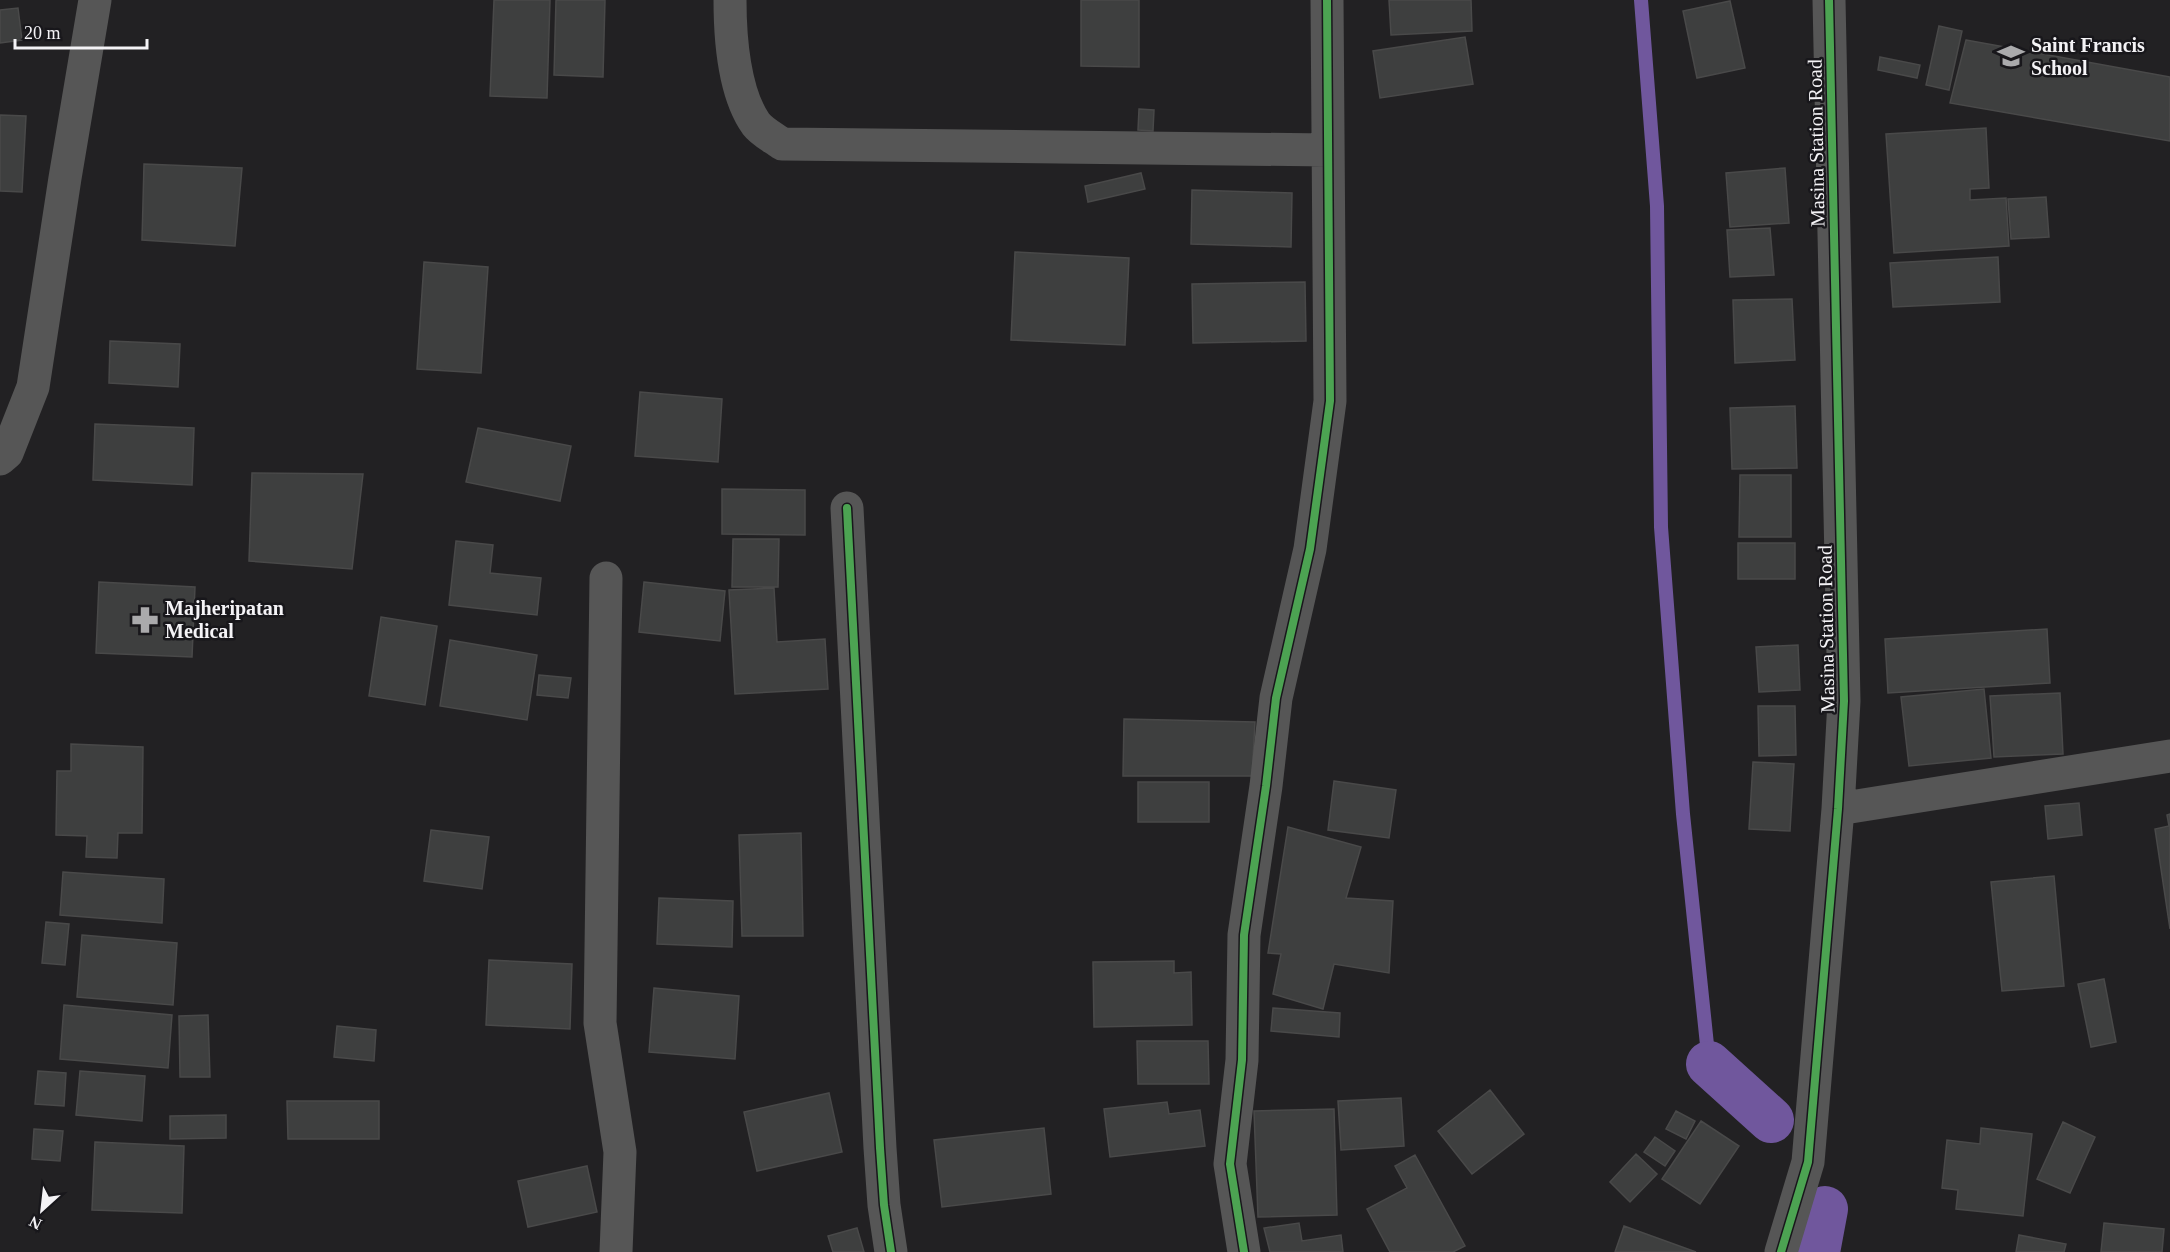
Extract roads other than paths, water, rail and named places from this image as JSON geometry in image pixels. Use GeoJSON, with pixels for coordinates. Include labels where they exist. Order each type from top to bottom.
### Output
{"type":"FeatureCollection","features":[{"type":"Feature","properties":{"kind":"street"},"geometry":{"type":"LineString","coordinates":[[0,459],[7,453],[33,387],[64,178],[95,0]]}},
{"type":"Feature","properties":{"kind":"street"},"geometry":{"type":"LineString","coordinates":[[730,0],[737,83],[757,125],[782,144],[1328,150]]}},
{"type":"Feature","properties":{"kind":"street"},"geometry":{"type":"LineString","coordinates":[[1244,1252],[1230,1164],[1242,1060],[1244,935],[1266,786],[1276,698],[1310,549],[1330,401],[1327,0]]}},
{"type":"Feature","properties":{"kind":"street","name":"Masina Station Road"},"geometry":{"type":"LineString","coordinates":[[1781,1252],[1808,1161],[1838,809],[1844,701],[1829,0]]}},
{"type":"Feature","properties":{"kind":"street"},"geometry":{"type":"LineString","coordinates":[[848,508],[880,1148],[884,1204],[891,1252]]}},
{"type":"Feature","properties":{"kind":"street"},"geometry":{"type":"LineString","coordinates":[[606,578],[600,1023],[620,1152],[616,1252]]}},
{"type":"Feature","properties":{"kind":"street"},"geometry":{"type":"LineString","coordinates":[[1838,809],[2170,756]]}},
{"type":"Feature","properties":{"kind":"waterway"},"geometry":{"type":"LineString","coordinates":[[1641,0],[1657,206],[1661,527],[1683,814],[1709,1064]]}},
{"type":"Feature","properties":{"kind":"waterway"},"geometry":{"type":"LineString","coordinates":[[1709,1064],[1771,1120]]}},
{"type":"Feature","properties":{"kind":"waterway"},"geometry":{"type":"LineString","coordinates":[[1817,1252],[1825,1209]]}},
{"type":"Feature","properties":{"kind":"place","name":"Saint Francis School"},"geometry":{"type":"Point","coordinates":[2011,56]}},
{"type":"Feature","properties":{"kind":"place","name":"Majheripatan Medical"},"geometry":{"type":"Point","coordinates":[145,620]}}]}
